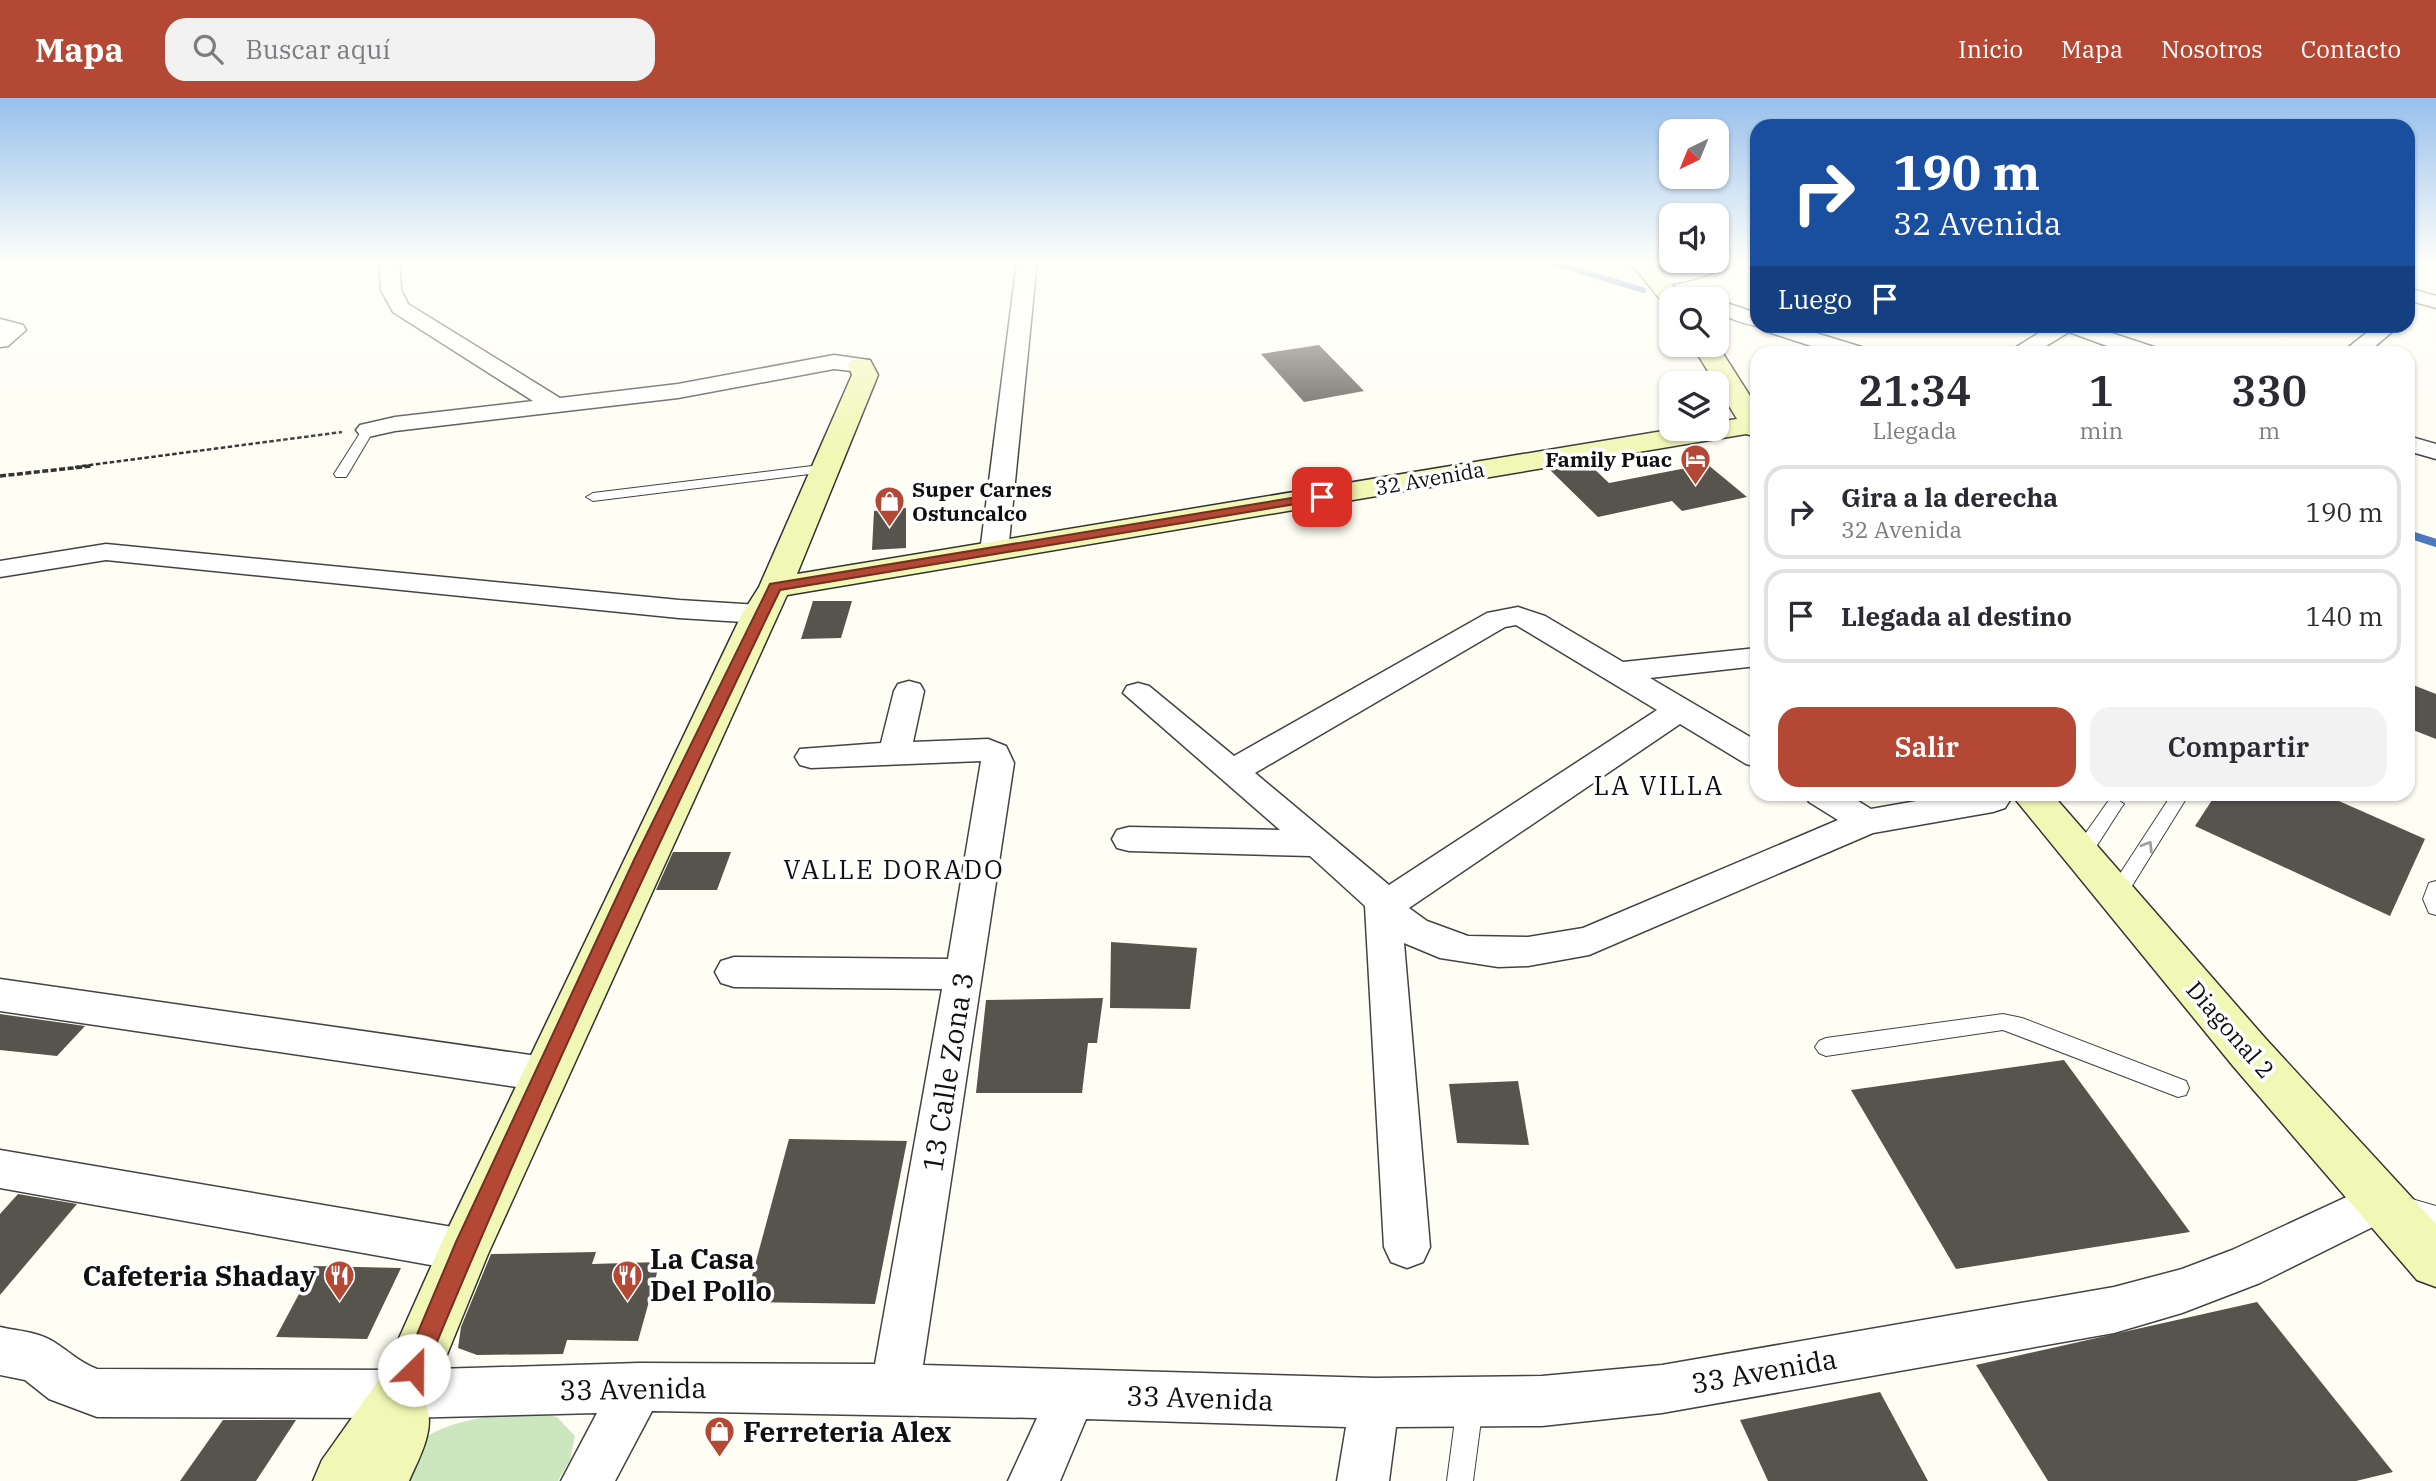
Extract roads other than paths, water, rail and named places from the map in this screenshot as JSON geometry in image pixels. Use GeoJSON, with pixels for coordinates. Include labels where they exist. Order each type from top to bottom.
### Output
{"type":"FeatureCollection","features":[{"type":"Feature","properties":{"kind":"street"},"geometry":{"type":"LineString","coordinates":[[0,341],[15,330],[2,326]]}},
{"type":"Feature","properties":{"kind":"street"},"geometry":{"type":"LineString","coordinates":[[428,326],[554,404]]}},
{"type":"Feature","properties":{"kind":"street"},"geometry":{"type":"LineString","coordinates":[[994,552],[1020,326]]}},
{"type":"Feature","properties":{"kind":"street"},"geometry":{"type":"LineString","coordinates":[[1795,333],[1835,346]]}},
{"type":"Feature","properties":{"kind":"street"},"geometry":{"type":"LineString","coordinates":[[2030,346],[2052,333]]}},
{"type":"Feature","properties":{"kind":"street"},"geometry":{"type":"LineString","coordinates":[[2091,333],[2129,346]]}},
{"type":"Feature","properties":{"kind":"street"},"geometry":{"type":"LineString","coordinates":[[2362,346],[2379,333]]}},
{"type":"Feature","properties":{"kind":"street"},"geometry":{"type":"LineString","coordinates":[[1712,357],[1750,418]]}},
{"type":"Feature","properties":{"kind":"street"},"geometry":{"type":"LineString","coordinates":[[343,1481],[404,1394],[464,1250],[828,468],[865,375],[862,365],[834,362],[678,391],[554,404],[368,430]]}},
{"type":"Feature","properties":{"kind":"street","name":"32 Avenida"},"geometry":{"type":"LineString","coordinates":[[767,600],[994,552],[1750,427]]}},
{"type":"Feature","properties":{"kind":"street"},"geometry":{"type":"LineString","coordinates":[[2415,445],[2436,452]]}},
{"type":"Feature","properties":{"kind":"street"},"geometry":{"type":"LineString","coordinates":[[0,569],[106,552],[679,609],[767,600]]}},
{"type":"Feature","properties":{"kind":"street"},"geometry":{"type":"LineString","coordinates":[[1233,772],[1503,617],[1527,618],[1750,753]]}},
{"type":"Feature","properties":{"kind":"street"},"geometry":{"type":"LineString","coordinates":[[1617,672],[1750,658]]}},
{"type":"Feature","properties":{"kind":"street"},"geometry":{"type":"LineString","coordinates":[[811,757],[894,754],[909,691]]}},
{"type":"Feature","properties":{"kind":"street"},"geometry":{"type":"LineString","coordinates":[[1138,693],[1371,888],[1383,908],[1426,940],[1462,950],[1545,951],[1589,941],[1866,822],[1988,801]]}},
{"type":"Feature","properties":{"kind":"street"},"geometry":{"type":"LineString","coordinates":[[1383,908],[1679,710]]}},
{"type":"Feature","properties":{"kind":"street","name":"13 Calle Zona 3"},"geometry":{"type":"LineString","coordinates":[[893,1390],[904,1346],[998,762],[995,754],[988,750],[894,754]]}},
{"type":"Feature","properties":{"kind":"street"},"geometry":{"type":"LineString","coordinates":[[1832,801],[1866,822]]}},
{"type":"Feature","properties":{"kind":"street","name":"Diagonal 2"},"geometry":{"type":"LineString","coordinates":[[2016,801],[2080,856],[2436,1262]]}},
{"type":"Feature","properties":{"kind":"street"},"geometry":{"type":"LineString","coordinates":[[1129,839],[1319,844]]}},
{"type":"Feature","properties":{"kind":"street"},"geometry":{"type":"LineString","coordinates":[[1383,908],[1407,1247]]}},
{"type":"Feature","properties":{"kind":"street"},"geometry":{"type":"LineString","coordinates":[[734,972],[964,974]]}},
{"type":"Feature","properties":{"kind":"street"},"geometry":{"type":"LineString","coordinates":[[0,995],[544,1074]]}},
{"type":"Feature","properties":{"kind":"street"},"geometry":{"type":"LineString","coordinates":[[0,1169],[464,1250]]}},
{"type":"Feature","properties":{"kind":"street","name":"33 Avenida"},"geometry":{"type":"LineString","coordinates":[[0,1351],[36,1358],[66,1382],[97,1393],[404,1394],[639,1387],[893,1390],[1375,1403],[1542,1401],[1662,1389],[2114,1310],[2182,1291],[2244,1268],[2381,1201]]}},
{"type":"Feature","properties":{"kind":"street"},"geometry":{"type":"LineString","coordinates":[[587,1481],[639,1387]]}},
{"type":"Feature","properties":{"kind":"street"},"geometry":{"type":"LineString","coordinates":[[379,1481],[402,1423],[404,1394]]}},
{"type":"Feature","properties":{"kind":"street"},"geometry":{"type":"LineString","coordinates":[[1034,1481],[1072,1395]]}},
{"type":"Feature","properties":{"kind":"street"},"geometry":{"type":"LineString","coordinates":[[1363,1481],[1375,1403]]}},
{"type":"Feature","properties":{"kind":"lane"},"geometry":{"type":"LineString","coordinates":[[341,474],[368,430]]}},
{"type":"Feature","properties":{"kind":"lane"},"geometry":{"type":"LineString","coordinates":[[593,497],[828,468]]}},
{"type":"Feature","properties":{"kind":"lane"},"geometry":{"type":"LineString","coordinates":[[2115,897],[2176,801]]}},
{"type":"Feature","properties":{"kind":"lane"},"geometry":{"type":"LineString","coordinates":[[2080,856],[2115,804]]}},
{"type":"Feature","properties":{"kind":"lane"},"geometry":{"type":"LineString","coordinates":[[2436,888],[2432,899],[2436,908]]}},
{"type":"Feature","properties":{"kind":"lane"},"geometry":{"type":"LineString","coordinates":[[1826,1047],[2003,1022],[2015,1024],[2178,1088]]}},
{"type":"Feature","properties":{"kind":"lane"},"geometry":{"type":"LineString","coordinates":[[2381,1201],[2436,1217]]}},
{"type":"Feature","properties":{"kind":"lane"},"geometry":{"type":"LineString","coordinates":[[1460,1481],[1470,1401]]}},
{"type":"Feature","properties":{"kind":"waterway"},"geometry":{"type":"LineString","coordinates":[[2415,536],[2436,543]]}},
{"type":"Feature","properties":{"kind":"place","name":"Family Puac"},"geometry":{"type":"Point","coordinates":[1695,487]}},
{"type":"Feature","properties":{"kind":"place","name":"Super Carnes Ostuncalco"},"geometry":{"type":"Point","coordinates":[889,529]}},
{"type":"Feature","properties":{"kind":"place","name":"La Casa Del Pollo"},"geometry":{"type":"Point","coordinates":[627,1302]}},
{"type":"Feature","properties":{"kind":"place","name":"Cafeteria Shaday"},"geometry":{"type":"Point","coordinates":[339,1303]}},
{"type":"Feature","properties":{"kind":"place","name":"Ferreteria Alex"},"geometry":{"type":"Point","coordinates":[720,1459]}},
{"type":"Feature","properties":{"kind":"district","name":"LA VILLA"},"geometry":{"type":"Point","coordinates":[1659,786]}},
{"type":"Feature","properties":{"kind":"district","name":"VALLE DORADO"},"geometry":{"type":"Point","coordinates":[894,870]}}]}
